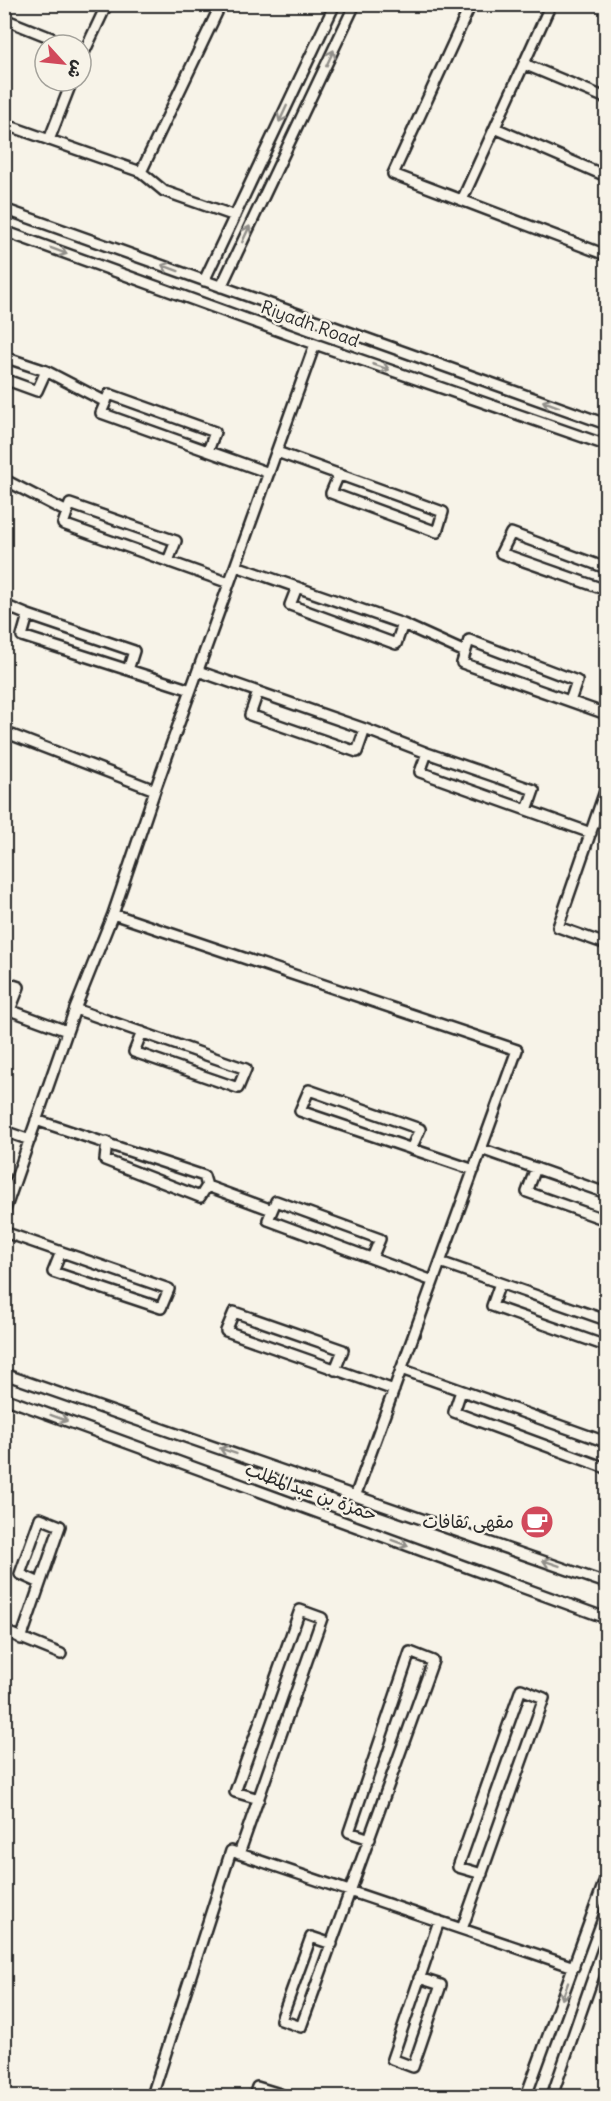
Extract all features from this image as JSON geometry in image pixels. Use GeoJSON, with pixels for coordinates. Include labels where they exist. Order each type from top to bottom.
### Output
{"type":"FeatureCollection","features":[{"type":"Feature","properties":{"kind":"street"},"geometry":{"type":"LineString","coordinates":[[4,9],[7,4]]}},
{"type":"Feature","properties":{"kind":"street"},"geometry":{"type":"LineString","coordinates":[[90,33],[107,4]]}},
{"type":"Feature","properties":{"kind":"street"},"geometry":{"type":"LineString","coordinates":[[141,172],[220,4]]}},
{"type":"Feature","properties":{"kind":"street"},"geometry":{"type":"LineString","coordinates":[[204,280],[335,4]]}},
{"type":"Feature","properties":{"kind":"street"},"geometry":{"type":"LineString","coordinates":[[221,287],[355,4]]}},
{"type":"Feature","properties":{"kind":"street"},"geometry":{"type":"LineString","coordinates":[[471,4],[393,174],[606,255]]}},
{"type":"Feature","properties":{"kind":"street"},"geometry":{"type":"LineString","coordinates":[[462,200],[551,4]]}},
{"type":"Feature","properties":{"kind":"street"},"geometry":{"type":"LineString","coordinates":[[4,19],[40,33]]}},
{"type":"Feature","properties":{"kind":"street"},"geometry":{"type":"LineString","coordinates":[[524,64],[606,98]]}},
{"type":"Feature","properties":{"kind":"street"},"geometry":{"type":"LineString","coordinates":[[49,140],[67,93]]}},
{"type":"Feature","properties":{"kind":"street"},"geometry":{"type":"LineString","coordinates":[[4,124],[141,172],[164,191],[235,216]]}},
{"type":"Feature","properties":{"kind":"street"},"geometry":{"type":"LineString","coordinates":[[495,128],[606,176]]}},
{"type":"Feature","properties":{"kind":"street"},"geometry":{"type":"LineString","coordinates":[[4,209],[606,424]]}},
{"type":"Feature","properties":{"kind":"street","name":"Riyadh Road"},"geometry":{"type":"LineString","coordinates":[[4,231],[315,344],[606,445]]}},
{"type":"Feature","properties":{"kind":"street"},"geometry":{"type":"LineString","coordinates":[[4,1212],[75,1008],[113,914],[155,790],[315,344]]}},
{"type":"Feature","properties":{"kind":"street"},"geometry":{"type":"LineString","coordinates":[[4,357],[46,371],[106,402]]}},
{"type":"Feature","properties":{"kind":"street"},"geometry":{"type":"LineString","coordinates":[[4,379],[37,391],[46,371]]}},
{"type":"Feature","properties":{"kind":"street"},"geometry":{"type":"LineString","coordinates":[[208,451],[215,432],[109,394],[101,413],[269,473]]}},
{"type":"Feature","properties":{"kind":"street"},"geometry":{"type":"LineString","coordinates":[[277,452],[339,474],[443,512],[437,532],[331,494],[339,474]]}},
{"type":"Feature","properties":{"kind":"street"},"geometry":{"type":"LineString","coordinates":[[5,483],[67,512]]}},
{"type":"Feature","properties":{"kind":"street"},"geometry":{"type":"LineString","coordinates":[[168,561],[176,541],[70,504],[63,524],[229,583]]}},
{"type":"Feature","properties":{"kind":"street"},"geometry":{"type":"LineString","coordinates":[[606,568],[511,533],[501,553],[606,590]]}},
{"type":"Feature","properties":{"kind":"street"},"geometry":{"type":"LineString","coordinates":[[236,566],[403,624],[465,652]]}},
{"type":"Feature","properties":{"kind":"street"},"geometry":{"type":"LineString","coordinates":[[297,587],[290,605],[396,644],[403,624]]}},
{"type":"Feature","properties":{"kind":"street"},"geometry":{"type":"LineString","coordinates":[[4,605],[134,651],[128,670]]}},
{"type":"Feature","properties":{"kind":"street"},"geometry":{"type":"LineString","coordinates":[[28,615],[22,636],[191,690]]}},
{"type":"Feature","properties":{"kind":"street"},"geometry":{"type":"LineString","coordinates":[[570,701],[578,681],[470,640],[462,663],[606,714]]}},
{"type":"Feature","properties":{"kind":"street"},"geometry":{"type":"LineString","coordinates":[[198,671],[534,790],[527,810]]}},
{"type":"Feature","properties":{"kind":"street"},"geometry":{"type":"LineString","coordinates":[[258,692],[250,715],[357,752],[365,729]]}},
{"type":"Feature","properties":{"kind":"street"},"geometry":{"type":"LineString","coordinates":[[4,732],[155,790]]}},
{"type":"Feature","properties":{"kind":"street"},"geometry":{"type":"LineString","coordinates":[[427,753],[420,772],[591,833]]}},
{"type":"Feature","properties":{"kind":"street"},"geometry":{"type":"LineString","coordinates":[[606,788],[602,815],[591,833],[558,927],[606,944]]}},
{"type":"Feature","properties":{"kind":"street"},"geometry":{"type":"LineString","coordinates":[[113,914],[517,1050],[356,1494]]}},
{"type":"Feature","properties":{"kind":"street"},"geometry":{"type":"LineString","coordinates":[[4,982],[19,987],[7,1009],[67,1031]]}},
{"type":"Feature","properties":{"kind":"street"},"geometry":{"type":"LineString","coordinates":[[75,1008],[246,1069],[238,1088],[134,1052],[142,1032]]}},
{"type":"Feature","properties":{"kind":"street"},"geometry":{"type":"LineString","coordinates":[[411,1149],[420,1129],[309,1090],[300,1111],[411,1149],[474,1170]]}},
{"type":"Feature","properties":{"kind":"street"},"geometry":{"type":"LineString","coordinates":[[36,1120],[106,1143],[204,1176],[207,1186],[200,1197],[105,1160],[106,1143]]}},
{"type":"Feature","properties":{"kind":"street"},"geometry":{"type":"LineString","coordinates":[[4,1131],[30,1140]]}},
{"type":"Feature","properties":{"kind":"street"},"geometry":{"type":"LineString","coordinates":[[481,1149],[606,1193]]}},
{"type":"Feature","properties":{"kind":"street"},"geometry":{"type":"LineString","coordinates":[[536,1168],[527,1191],[606,1220]]}},
{"type":"Feature","properties":{"kind":"street"},"geometry":{"type":"LineString","coordinates":[[207,1186],[272,1210]]}},
{"type":"Feature","properties":{"kind":"street"},"geometry":{"type":"LineString","coordinates":[[372,1258],[380,1239],[276,1201],[268,1220],[433,1281]]}},
{"type":"Feature","properties":{"kind":"street"},"geometry":{"type":"LineString","coordinates":[[4,1232],[169,1289],[161,1308],[53,1272],[61,1252]]}},
{"type":"Feature","properties":{"kind":"street"},"geometry":{"type":"LineString","coordinates":[[440,1262],[606,1320]]}},
{"type":"Feature","properties":{"kind":"street"},"geometry":{"type":"LineString","coordinates":[[500,1282],[492,1306],[606,1346]]}},
{"type":"Feature","properties":{"kind":"street"},"geometry":{"type":"LineString","coordinates":[[335,1370],[343,1350],[234,1312],[226,1331],[335,1370],[394,1390]]}},
{"type":"Feature","properties":{"kind":"street"},"geometry":{"type":"LineString","coordinates":[[401,1369],[606,1442]]}},
{"type":"Feature","properties":{"kind":"street","name":"حمزة بن عبدالمطلب"},"geometry":{"type":"LineString","coordinates":[[4,1374],[356,1494],[606,1583]]}},
{"type":"Feature","properties":{"kind":"street"},"geometry":{"type":"LineString","coordinates":[[461,1390],[454,1412],[606,1468]]}},
{"type":"Feature","properties":{"kind":"street","name":"حمزة بن عبدالمطلب"},"geometry":{"type":"LineString","coordinates":[[4,1398],[606,1618]]}},
{"type":"Feature","properties":{"kind":"street"},"geometry":{"type":"LineString","coordinates":[[21,1639],[60,1526],[40,1518],[20,1574],[40,1583]]}},
{"type":"Feature","properties":{"kind":"street"},"geometry":{"type":"LineString","coordinates":[[239,1854],[259,1799],[322,1618],[300,1610],[235,1792],[259,1799]]}},
{"type":"Feature","properties":{"kind":"street"},"geometry":{"type":"LineString","coordinates":[[4,1632],[61,1654]]}},
{"type":"Feature","properties":{"kind":"street"},"geometry":{"type":"LineString","coordinates":[[332,1944],[311,1937],[281,2020],[301,2027],[332,1944],[351,1892],[433,1660],[410,1652],[349,1832],[369,1839]]}},
{"type":"Feature","properties":{"kind":"street"},"geometry":{"type":"LineString","coordinates":[[462,1929],[482,1874],[544,1698],[521,1689],[458,1867],[482,1874]]}},
{"type":"Feature","properties":{"kind":"street"},"geometry":{"type":"LineString","coordinates":[[152,2097],[231,1851],[574,1967]]}},
{"type":"Feature","properties":{"kind":"street"},"geometry":{"type":"LineString","coordinates":[[526,2097],[606,1876]]}},
{"type":"Feature","properties":{"kind":"street"},"geometry":{"type":"LineString","coordinates":[[419,1978],[441,1985],[413,2067],[392,2059],[419,1978],[439,1921]]}},
{"type":"Feature","properties":{"kind":"street"},"geometry":{"type":"LineString","coordinates":[[552,2097],[606,1940]]}},
{"type":"Feature","properties":{"kind":"street"},"geometry":{"type":"LineString","coordinates":[[254,2097],[257,2087],[280,2094],[279,2097]]}},
{"type":"Feature","properties":{"kind":"place","name":"مقهى ثقافات"},"geometry":{"type":"Point","coordinates":[537,1522]}}]}
